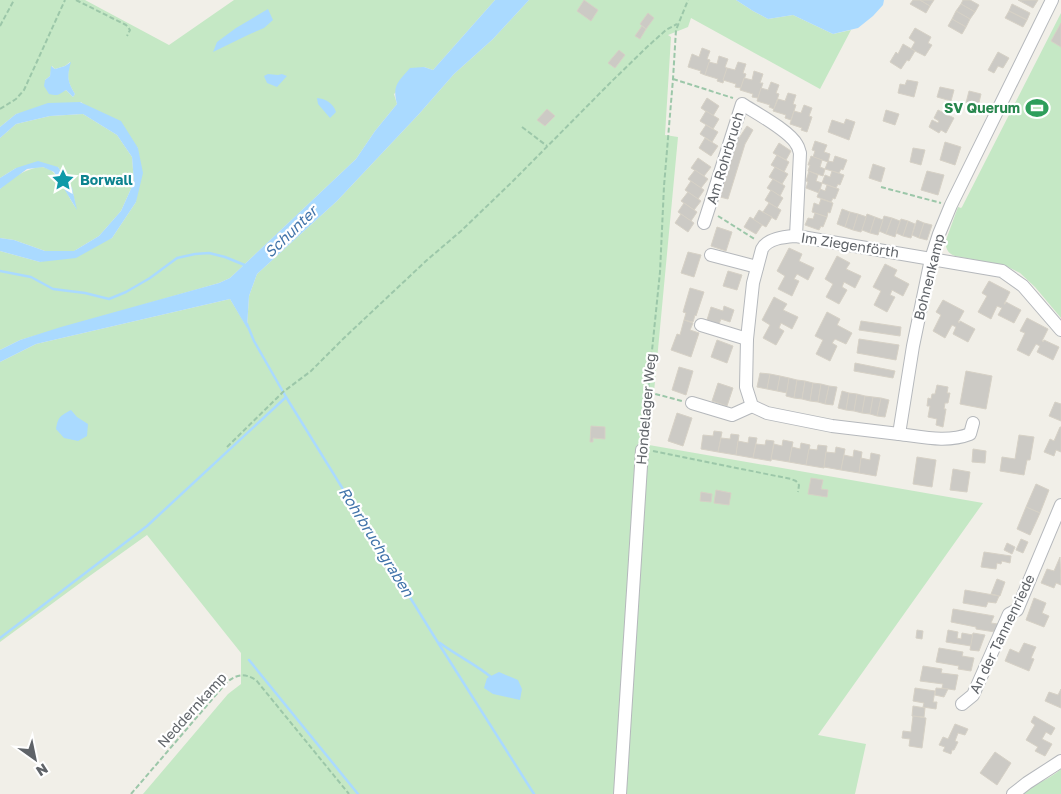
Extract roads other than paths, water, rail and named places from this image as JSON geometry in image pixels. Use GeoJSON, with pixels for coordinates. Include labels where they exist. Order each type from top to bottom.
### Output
{"type":"FeatureCollection","features":[{"type":"Feature","properties":{"kind":"street","name":"Bohnenkamp"},"geometry":{"type":"LineString","coordinates":[[899,434],[913,346],[931,259],[939,234],[950,206],[1052,0]]}},
{"type":"Feature","properties":{"kind":"street","name":"Am Rohrbruch"},"geometry":{"type":"LineString","coordinates":[[704,223],[742,104],[779,128],[791,137],[797,145],[800,153],[796,236]]}},
{"type":"Feature","properties":{"kind":"street","name":"Im Ziegenförth"},"geometry":{"type":"LineString","coordinates":[[757,267],[764,245],[786,236],[796,236],[1002,271],[1022,286],[1061,330]]}},
{"type":"Feature","properties":{"kind":"street"},"geometry":{"type":"LineString","coordinates":[[711,255],[757,267],[747,339],[746,387],[752,406],[767,413],[823,424],[946,439],[963,437],[970,434],[973,423]]}},
{"type":"Feature","properties":{"kind":"street"},"geometry":{"type":"LineString","coordinates":[[701,325],[747,339]]}},
{"type":"Feature","properties":{"kind":"street"},"geometry":{"type":"LineString","coordinates":[[692,403],[732,415],[752,406]]}},
{"type":"Feature","properties":{"kind":"street","name":"Hondelager Weg"},"geometry":{"type":"LineString","coordinates":[[620,794],[642,447]]}},
{"type":"Feature","properties":{"kind":"street","name":"An der Tannenriede"},"geometry":{"type":"LineString","coordinates":[[962,704],[973,695],[1009,614],[1018,610],[1061,505]]}},
{"type":"Feature","properties":{"kind":"street"},"geometry":{"type":"LineString","coordinates":[[1012,794],[1027,782],[1061,761]]}},
{"type":"Feature","properties":{"kind":"water","name":"Schunter"},"geometry":{"type":"Polygon","coordinates":[[[495,0],[529,0],[493,39],[454,74],[337,201],[257,274],[249,296],[247,328],[230,299],[36,344],[0,362],[0,350],[20,340],[219,283],[230,278],[356,159],[375,131],[397,104],[395,92],[397,84],[410,68],[424,67],[433,70],[495,0]]]}},
{"type":"Feature","properties":{"kind":"water"},"geometry":{"type":"Polygon","coordinates":[[[736,0],[884,0],[883,5],[873,16],[858,28],[833,34],[793,15],[768,19],[736,0]]]}},
{"type":"Feature","properties":{"kind":"water"},"geometry":{"type":"Polygon","coordinates":[[[268,9],[273,20],[264,28],[213,52],[217,42],[268,9]]]}},
{"type":"Feature","properties":{"kind":"water"},"geometry":{"type":"Polygon","coordinates":[[[71,62],[68,78],[75,94],[73,97],[66,90],[58,95],[49,94],[44,86],[45,80],[50,76],[51,66],[55,69],[71,62]]]}},
{"type":"Feature","properties":{"kind":"water"},"geometry":{"type":"Polygon","coordinates":[[[268,74],[287,76],[277,87],[267,83],[264,76],[268,74]]]}},
{"type":"Feature","properties":{"kind":"water"},"geometry":{"type":"Polygon","coordinates":[[[317,98],[326,100],[333,106],[336,112],[330,118],[318,104],[317,98]]]}},
{"type":"Feature","properties":{"kind":"water","name":"Borwall"},"geometry":{"type":"Polygon","coordinates":[[[80,102],[121,121],[138,148],[143,173],[136,202],[112,238],[76,258],[40,262],[0,251],[0,238],[14,240],[45,251],[74,251],[99,236],[121,211],[134,182],[132,157],[117,135],[83,114],[50,116],[16,124],[0,138],[0,127],[16,114],[48,103],[80,102]]]}},
{"type":"Feature","properties":{"kind":"water"},"geometry":{"type":"Polygon","coordinates":[[[38,161],[58,167],[72,188],[77,210],[54,172],[43,167],[27,169],[0,189],[0,178],[16,168],[38,161]]]}},
{"type":"Feature","properties":{"kind":"water"},"geometry":{"type":"Polygon","coordinates":[[[71,410],[77,417],[88,424],[87,436],[78,441],[64,438],[56,429],[60,417],[71,410]]]}},
{"type":"Feature","properties":{"kind":"water"},"geometry":{"type":"Polygon","coordinates":[[[499,672],[518,680],[522,689],[520,700],[493,694],[484,688],[487,678],[499,672]]]}},
{"type":"Feature","properties":{"kind":"waterway"},"geometry":{"type":"LineString","coordinates":[[0,271],[31,277],[53,289],[85,293],[109,299],[126,292],[150,278],[177,258],[209,253],[247,266]]}},
{"type":"Feature","properties":{"kind":"waterway","name":"Rohrbruchgraben"},"geometry":{"type":"LineString","coordinates":[[247,324],[254,341],[286,397],[534,794]]}},
{"type":"Feature","properties":{"kind":"waterway"},"geometry":{"type":"LineString","coordinates":[[0,638],[147,526],[285,398]]}},
{"type":"Feature","properties":{"kind":"waterway"},"geometry":{"type":"LineString","coordinates":[[440,643],[491,677]]}},
{"type":"Feature","properties":{"kind":"waterway"},"geometry":{"type":"LineString","coordinates":[[249,660],[358,794]]}},
{"type":"Feature","properties":{"kind":"place","name":"SV Querum"},"geometry":{"type":"Point","coordinates":[1037,108]}},
{"type":"Feature","properties":{"kind":"place","name":"Borwall"},"geometry":{"type":"Point","coordinates":[63,180]}}]}
